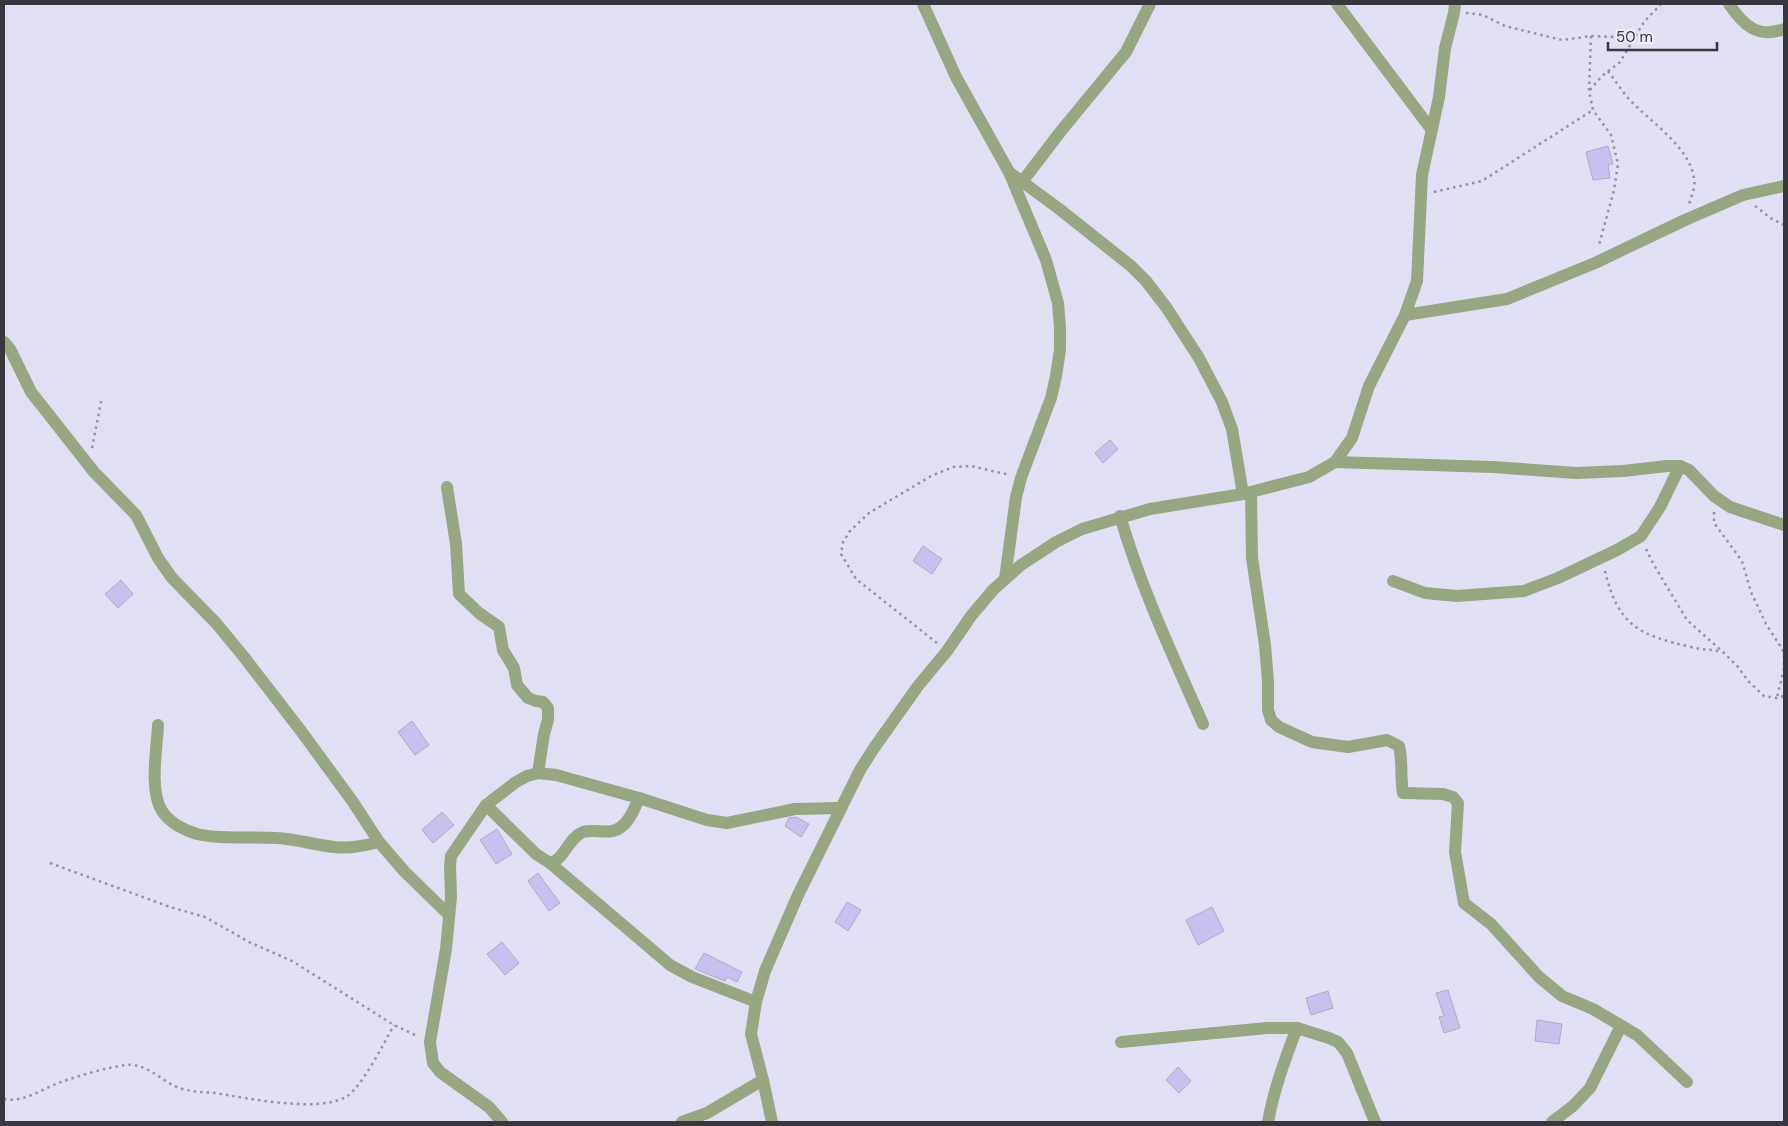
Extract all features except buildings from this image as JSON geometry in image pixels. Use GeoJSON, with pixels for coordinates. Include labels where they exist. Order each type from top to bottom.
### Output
{"type":"FeatureCollection","features":[{"type":"Feature","properties":{"kind":"street"},"geometry":{"type":"LineString","coordinates":[[923,4],[956,77],[1009,172],[1048,268],[1058,303],[1060,350],[1051,398],[1021,478],[1016,497],[1005,579]]}},
{"type":"Feature","properties":{"kind":"street"},"geometry":{"type":"LineString","coordinates":[[1022,182],[1126,52],[1150,4]]}},
{"type":"Feature","properties":{"kind":"street"},"geometry":{"type":"LineString","coordinates":[[1337,4],[1431,129]]}},
{"type":"Feature","properties":{"kind":"street"},"geometry":{"type":"LineString","coordinates":[[1729,4],[1745,23],[1755,31],[1765,33],[1784,29]]}},
{"type":"Feature","properties":{"kind":"street"},"geometry":{"type":"LineString","coordinates":[[772,1122],[751,1034],[756,1002],[765,971],[840,808],[874,748],[971,616],[1005,579],[1021,565],[1056,542],[1082,529],[1120,516],[1150,509],[1247,494],[1309,476],[1335,462],[1352,438],[1369,386],[1405,315],[1417,282],[1422,175],[1454,8]]}},
{"type":"Feature","properties":{"kind":"street"},"geometry":{"type":"LineString","coordinates":[[1009,172],[1131,266],[1146,281],[1166,307],[1199,358],[1222,402],[1232,429],[1247,494],[1252,558],[1265,645],[1268,710],[1271,720],[1279,727],[1312,742],[1348,747],[1387,740],[1399,746],[1402,756],[1400,778],[1402,793],[1443,794],[1453,797],[1458,803],[1455,852],[1464,903],[1491,924],[1539,977],[1562,996],[1593,1009],[1637,1035],[1687,1082]]}},
{"type":"Feature","properties":{"kind":"street"},"geometry":{"type":"LineString","coordinates":[[1405,315],[1507,299],[1595,263],[1684,220],[1742,196],[1784,186]]}},
{"type":"Feature","properties":{"kind":"street"},"geometry":{"type":"LineString","coordinates":[[4,342],[10,349],[32,392],[90,467],[136,515],[158,558],[172,578],[216,623],[244,657],[318,754],[379,842],[404,871],[449,915]]}},
{"type":"Feature","properties":{"kind":"street"},"geometry":{"type":"LineString","coordinates":[[1335,462],[1493,467],[1576,473],[1680,466],[1689,470],[1714,496],[1730,507],[1784,525]]}},
{"type":"Feature","properties":{"kind":"street"},"geometry":{"type":"LineString","coordinates":[[1393,581],[1425,593],[1457,596],[1524,591],[1558,578],[1641,536],[1660,507],[1680,466]]}},
{"type":"Feature","properties":{"kind":"street"},"geometry":{"type":"LineString","coordinates":[[447,487],[456,544],[459,594],[479,613],[499,627],[503,650],[514,668],[517,685],[528,698],[543,702],[548,708],[548,720],[538,773]]}},
{"type":"Feature","properties":{"kind":"street"},"geometry":{"type":"LineString","coordinates":[[1120,516],[1145,591],[1203,724]]}},
{"type":"Feature","properties":{"kind":"street"},"geometry":{"type":"LineString","coordinates":[[158,725],[155,769],[158,799],[162,810],[170,820],[182,828],[197,834],[212,836],[280,838],[334,848],[358,847],[379,842]]}},
{"type":"Feature","properties":{"kind":"street"},"geometry":{"type":"LineString","coordinates":[[502,1122],[489,1107],[440,1072],[433,1063],[430,1042],[446,949],[452,856],[486,805],[516,782],[538,773],[556,775],[639,798],[707,820],[727,823],[795,808],[840,808]]}},
{"type":"Feature","properties":{"kind":"street"},"geometry":{"type":"LineString","coordinates":[[550,863],[560,858],[572,841],[583,832],[609,832],[619,829],[627,820],[639,798]]}},
{"type":"Feature","properties":{"kind":"street"},"geometry":{"type":"LineString","coordinates":[[486,805],[536,854],[550,863],[670,965],[692,977],[756,1002]]}},
{"type":"Feature","properties":{"kind":"street"},"geometry":{"type":"LineString","coordinates":[[1552,1122],[1573,1106],[1590,1088],[1621,1026]]}},
{"type":"Feature","properties":{"kind":"street"},"geometry":{"type":"LineString","coordinates":[[1121,1042],[1267,1028],[1297,1028],[1329,1038],[1338,1042],[1347,1053],[1375,1122]]}},
{"type":"Feature","properties":{"kind":"street"},"geometry":{"type":"LineString","coordinates":[[1268,1122],[1276,1088],[1297,1028]]}},
{"type":"Feature","properties":{"kind":"street"},"geometry":{"type":"LineString","coordinates":[[682,1122],[707,1112],[763,1080]]}},
{"type":"Feature","properties":{"kind":"path"},"geometry":{"type":"LineString","coordinates":[[1589,91],[1608,71],[1620,62],[1629,50],[1632,41],[1644,22],[1661,4]]}},
{"type":"Feature","properties":{"kind":"path"},"geometry":{"type":"LineString","coordinates":[[1454,8],[1483,15],[1505,26],[1562,40],[1591,36],[1614,37],[1632,41]]}},
{"type":"Feature","properties":{"kind":"path"},"geometry":{"type":"LineString","coordinates":[[1591,36],[1589,91],[1593,110],[1611,135],[1618,164],[1614,190],[1595,263]]}},
{"type":"Feature","properties":{"kind":"path"},"geometry":{"type":"LineString","coordinates":[[1608,71],[1629,100],[1658,125],[1677,146],[1689,165],[1694,178],[1694,188],[1684,220]]}},
{"type":"Feature","properties":{"kind":"path"},"geometry":{"type":"LineString","coordinates":[[1421,196],[1482,181],[1593,110]]}},
{"type":"Feature","properties":{"kind":"path"},"geometry":{"type":"LineString","coordinates":[[1742,196],[1784,225]]}},
{"type":"Feature","properties":{"kind":"path"},"geometry":{"type":"LineString","coordinates":[[90,467],[95,427],[102,397]]}},
{"type":"Feature","properties":{"kind":"path"},"geometry":{"type":"LineString","coordinates":[[947,651],[856,579],[841,554],[843,542],[850,530],[869,513],[931,476],[953,467],[971,466],[1021,478]]}},
{"type":"Feature","properties":{"kind":"path"},"geometry":{"type":"LineString","coordinates":[[1714,496],[1714,523],[1742,561],[1751,592],[1766,624],[1784,652],[1784,669],[1777,698]]}},
{"type":"Feature","properties":{"kind":"path"},"geometry":{"type":"LineString","coordinates":[[1641,536],[1654,565],[1688,620],[1724,653],[1764,696],[1777,698],[1784,696]]}},
{"type":"Feature","properties":{"kind":"path"},"geometry":{"type":"LineString","coordinates":[[1602,557],[1614,601],[1630,624],[1662,640],[1694,648],[1708,648],[1724,653]]}},
{"type":"Feature","properties":{"kind":"path"},"geometry":{"type":"LineString","coordinates":[[50,863],[170,907],[205,917],[242,939],[292,961],[394,1025],[430,1042]]}},
{"type":"Feature","properties":{"kind":"path"},"geometry":{"type":"LineString","coordinates":[[4,1100],[18,1100],[76,1077],[128,1065],[138,1066],[155,1073],[173,1085],[190,1091],[254,1100],[301,1104],[322,1103],[345,1097],[353,1091],[363,1078],[394,1025]]}}]}
